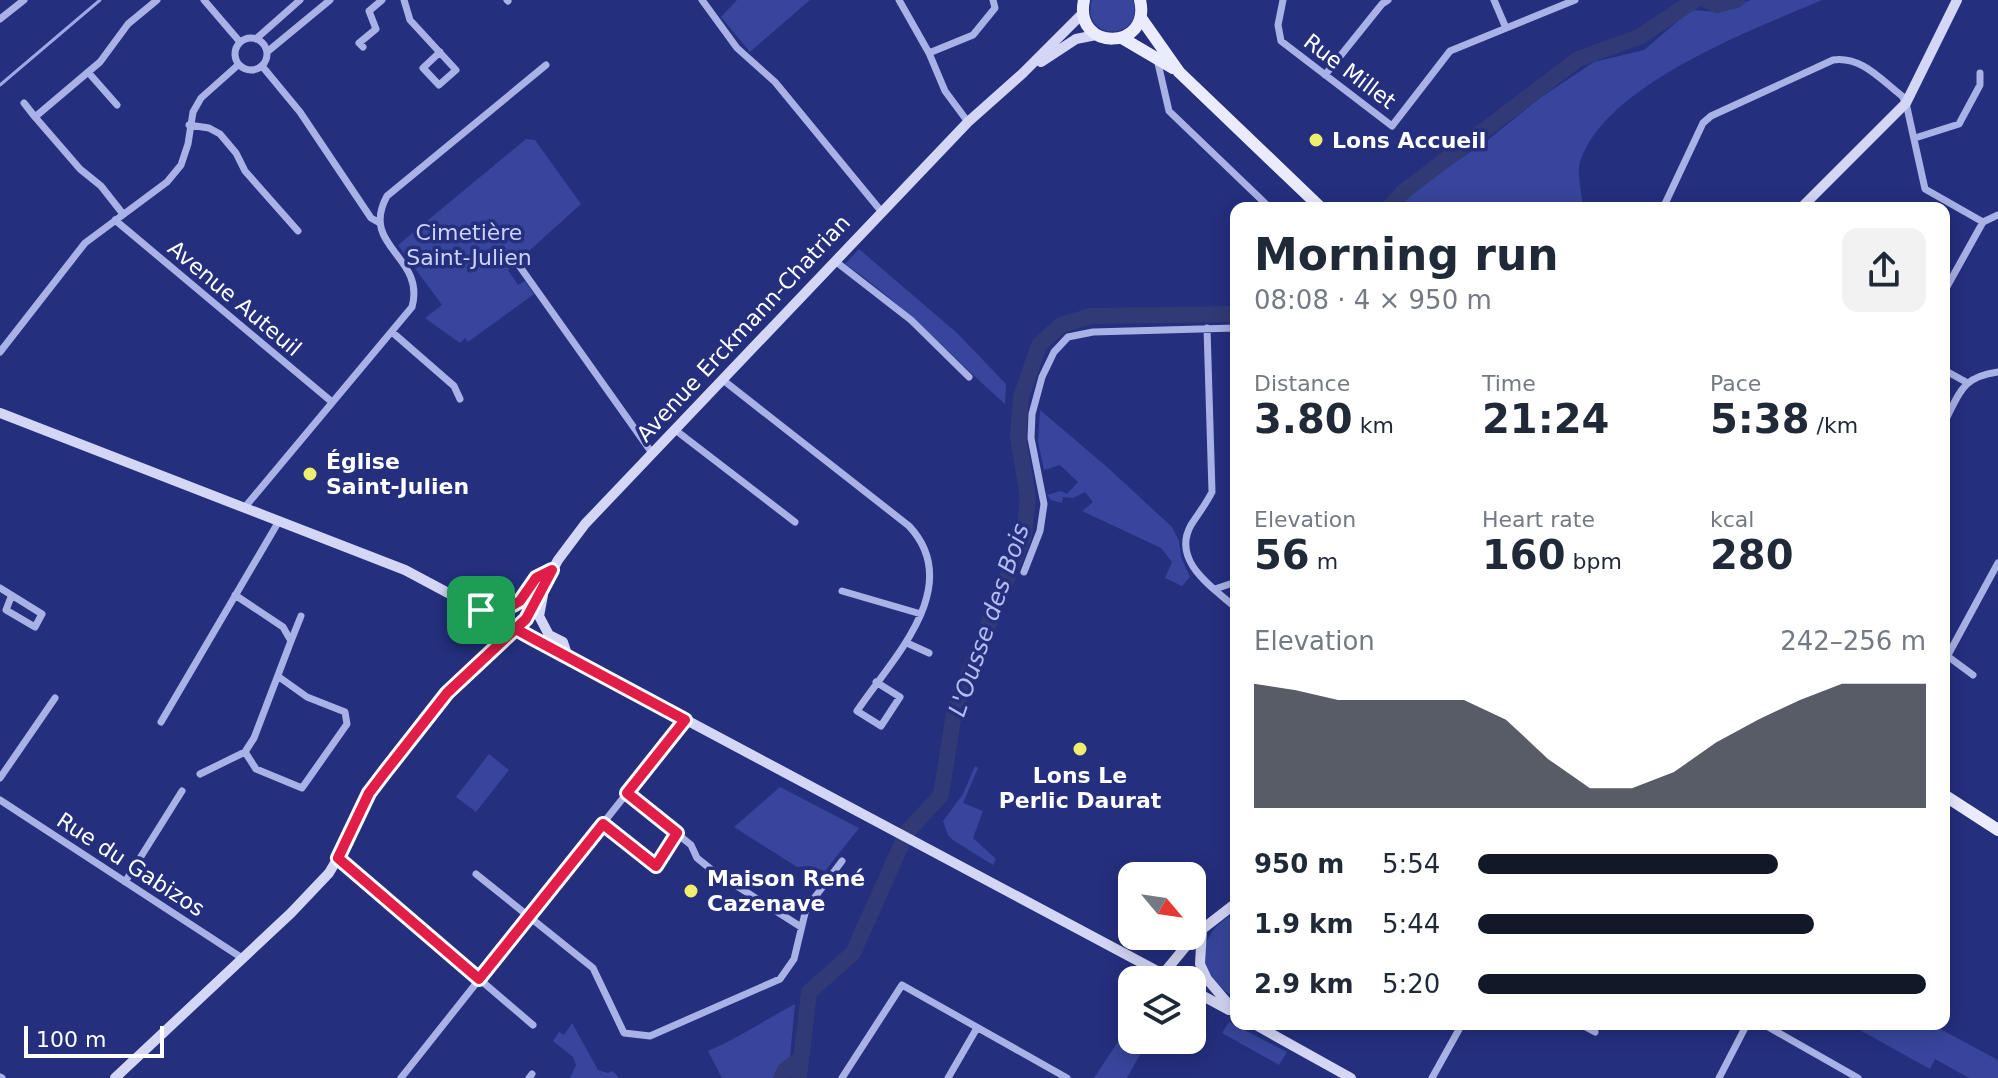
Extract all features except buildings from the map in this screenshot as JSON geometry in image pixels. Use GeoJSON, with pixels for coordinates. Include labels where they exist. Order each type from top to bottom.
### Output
{"type":"FeatureCollection","features":[{"type":"Feature","properties":{"kind":"main road"},"geometry":{"type":"LineString","coordinates":[[1807,202],[1906,103],[1957,0]]}},
{"type":"Feature","properties":{"kind":"main road"},"geometry":{"type":"LineString","coordinates":[[1084,6],[1085,21],[1096,35],[1109,39],[1122,38],[1136,27],[1141,18],[1141,1]]}},
{"type":"Feature","properties":{"kind":"main road","name":"Avenue Erckmann-Chatrian"},"geometry":{"type":"LineString","coordinates":[[115,1078],[291,913],[329,873],[369,793],[447,693],[526,619],[552,570],[585,524],[881,211],[968,122],[1022,74],[1084,6]]}},
{"type":"Feature","properties":{"kind":"main road"},"geometry":{"type":"LineString","coordinates":[[1141,18],[1179,72],[1315,202]]}},
{"type":"Feature","properties":{"kind":"main road","name":"Avenue Erckmann-Chatrian"},"geometry":{"type":"LineString","coordinates":[[1022,74],[1076,39],[1096,35]]}},
{"type":"Feature","properties":{"kind":"main road"},"geometry":{"type":"LineString","coordinates":[[1122,38],[1179,72]]}},
{"type":"Feature","properties":{"kind":"main road"},"geometry":{"type":"LineString","coordinates":[[0,413],[405,570],[1148,966]]}},
{"type":"Feature","properties":{"kind":"main road"},"geometry":{"type":"LineString","coordinates":[[481,610],[497,611],[513,605],[520,601],[536,578],[552,570]]}},
{"type":"Feature","properties":{"kind":"main road"},"geometry":{"type":"LineString","coordinates":[[544,585],[539,616],[549,635],[563,642],[568,657]]}},
{"type":"Feature","properties":{"kind":"main road"},"geometry":{"type":"LineString","coordinates":[[1950,799],[1998,830]]}},
{"type":"Feature","properties":{"kind":"main road"},"geometry":{"type":"LineString","coordinates":[[1206,926],[1230,908]]}},
{"type":"Feature","properties":{"kind":"main road"},"geometry":{"type":"LineString","coordinates":[[1170,966],[1184,950]]}},
{"type":"Feature","properties":{"kind":"main road"},"geometry":{"type":"LineString","coordinates":[[1201,950],[1200,964],[1207,979],[1230,1007]]}},
{"type":"Feature","properties":{"kind":"main road"},"geometry":{"type":"LineString","coordinates":[[1206,998],[1230,1011]]}},
{"type":"Feature","properties":{"kind":"main road"},"geometry":{"type":"LineString","coordinates":[[1265,1030],[1351,1078]]}},
{"type":"Feature","properties":{"kind":"street"},"geometry":{"type":"LineString","coordinates":[[0,19],[24,0]]}},
{"type":"Feature","properties":{"kind":"street"},"geometry":{"type":"LineString","coordinates":[[35,117],[100,62],[128,24],[157,0]]}},
{"type":"Feature","properties":{"kind":"street"},"geometry":{"type":"LineString","coordinates":[[204,0],[240,42]]}},
{"type":"Feature","properties":{"kind":"street"},"geometry":{"type":"LineString","coordinates":[[240,42],[256,39],[300,0]]}},
{"type":"Feature","properties":{"kind":"street"},"geometry":{"type":"LineString","coordinates":[[238,65],[252,70],[262,66],[267,52],[330,0]]}},
{"type":"Feature","properties":{"kind":"street"},"geometry":{"type":"LineString","coordinates":[[404,0],[410,20],[440,52],[456,70],[439,85],[423,68],[440,52]]}},
{"type":"Feature","properties":{"kind":"street"},"geometry":{"type":"LineString","coordinates":[[702,0],[737,48],[775,82],[881,211]]}},
{"type":"Feature","properties":{"kind":"street"},"geometry":{"type":"LineString","coordinates":[[899,0],[929,53],[945,91],[968,122]]}},
{"type":"Feature","properties":{"kind":"street"},"geometry":{"type":"LineString","coordinates":[[929,53],[973,35],[995,8],[993,0]]}},
{"type":"Feature","properties":{"kind":"street","name":"Rue Millet"},"geometry":{"type":"LineString","coordinates":[[1283,0],[1278,25],[1281,41],[1392,126],[1450,51],[1506,28]]}},
{"type":"Feature","properties":{"kind":"street"},"geometry":{"type":"LineString","coordinates":[[1325,75],[1388,0]]}},
{"type":"Feature","properties":{"kind":"street"},"geometry":{"type":"LineString","coordinates":[[1494,0],[1506,28],[1575,0]]}},
{"type":"Feature","properties":{"kind":"street"},"geometry":{"type":"LineString","coordinates":[[363,47],[359,43],[376,29],[369,11],[379,1]]}},
{"type":"Feature","properties":{"kind":"street"},"geometry":{"type":"LineString","coordinates":[[256,39],[267,52]]}},
{"type":"Feature","properties":{"kind":"street"},"geometry":{"type":"LineString","coordinates":[[238,65],[235,55],[240,42]]}},
{"type":"Feature","properties":{"kind":"street"},"geometry":{"type":"LineString","coordinates":[[1157,59],[1169,111],[1264,202]]}},
{"type":"Feature","properties":{"kind":"street"},"geometry":{"type":"LineString","coordinates":[[1666,202],[1703,123],[1726,107],[1800,74],[1833,60],[1847,59],[1864,66],[1902,96],[1915,138],[1925,189],[1948,202]]}},
{"type":"Feature","properties":{"kind":"street"},"geometry":{"type":"LineString","coordinates":[[0,352],[85,243],[167,182],[181,165],[188,144],[189,125],[201,98],[238,65]]}},
{"type":"Feature","properties":{"kind":"street"},"geometry":{"type":"LineString","coordinates":[[245,507],[412,307],[416,293],[413,277],[378,222],[380,208],[387,196],[546,65]]}},
{"type":"Feature","properties":{"kind":"street"},"geometry":{"type":"LineString","coordinates":[[262,66],[300,112],[371,218],[378,222]]}},
{"type":"Feature","properties":{"kind":"street"},"geometry":{"type":"LineString","coordinates":[[88,72],[117,105]]}},
{"type":"Feature","properties":{"kind":"street"},"geometry":{"type":"LineString","coordinates":[[1915,138],[1959,124],[1980,85],[1980,73]]}},
{"type":"Feature","properties":{"kind":"street"},"geometry":{"type":"LineString","coordinates":[[24,103],[123,214]]}},
{"type":"Feature","properties":{"kind":"street"},"geometry":{"type":"LineString","coordinates":[[189,125],[209,128],[220,134],[236,153],[245,171],[298,231]]}},
{"type":"Feature","properties":{"kind":"street"},"geometry":{"type":"LineString","coordinates":[[1950,203],[1983,222]]}},
{"type":"Feature","properties":{"kind":"street"},"geometry":{"type":"LineString","coordinates":[[1950,281],[1983,222],[1998,215]]}},
{"type":"Feature","properties":{"kind":"street","name":"Avenue Auteuil"},"geometry":{"type":"LineString","coordinates":[[115,220],[332,402]]}},
{"type":"Feature","properties":{"kind":"street"},"geometry":{"type":"LineString","coordinates":[[835,261],[911,320],[969,377]]}},
{"type":"Feature","properties":{"kind":"street"},"geometry":{"type":"LineString","coordinates":[[518,264],[652,453]]}},
{"type":"Feature","properties":{"kind":"street"},"geometry":{"type":"LineString","coordinates":[[1207,328],[1212,492],[1190,526],[1184,547],[1189,563],[1230,603]]}},
{"type":"Feature","properties":{"kind":"street"},"geometry":{"type":"LineString","coordinates":[[1024,572],[1040,531],[1044,504],[1031,438],[1032,414],[1042,377],[1054,352],[1068,337],[1093,332],[1230,328]]}},
{"type":"Feature","properties":{"kind":"street"},"geometry":{"type":"LineString","coordinates":[[392,332],[454,386],[460,399]]}},
{"type":"Feature","properties":{"kind":"street"},"geometry":{"type":"LineString","coordinates":[[1950,412],[1966,382],[1982,374],[1998,372]]}},
{"type":"Feature","properties":{"kind":"street"},"geometry":{"type":"LineString","coordinates":[[1950,373],[1966,382]]}},
{"type":"Feature","properties":{"kind":"street"},"geometry":{"type":"LineString","coordinates":[[723,380],[920,537],[930,565],[929,592],[907,643],[876,682],[857,711],[881,726],[900,697],[876,682]]}},
{"type":"Feature","properties":{"kind":"street"},"geometry":{"type":"LineString","coordinates":[[674,429],[795,522]]}},
{"type":"Feature","properties":{"kind":"street"},"geometry":{"type":"LineString","coordinates":[[161,722],[279,521]]}},
{"type":"Feature","properties":{"kind":"street"},"geometry":{"type":"LineString","coordinates":[[1950,647],[1998,563]]}},
{"type":"Feature","properties":{"kind":"street"},"geometry":{"type":"LineString","coordinates":[[1215,589],[1230,584]]}},
{"type":"Feature","properties":{"kind":"street"},"geometry":{"type":"LineString","coordinates":[[0,588],[42,614],[35,627],[6,610],[11,597]]}},
{"type":"Feature","properties":{"kind":"street"},"geometry":{"type":"LineString","coordinates":[[842,591],[921,614]]}},
{"type":"Feature","properties":{"kind":"street"},"geometry":{"type":"LineString","coordinates":[[235,595],[283,627],[291,641]]}},
{"type":"Feature","properties":{"kind":"street"},"geometry":{"type":"LineString","coordinates":[[200,774],[245,752],[254,738],[301,616]]}},
{"type":"Feature","properties":{"kind":"street"},"geometry":{"type":"LineString","coordinates":[[907,643],[929,653]]}},
{"type":"Feature","properties":{"kind":"street"},"geometry":{"type":"LineString","coordinates":[[1950,657],[1973,675]]}},
{"type":"Feature","properties":{"kind":"street"},"geometry":{"type":"LineString","coordinates":[[245,752],[256,769],[302,788],[347,724],[345,712],[307,697],[279,677]]}},
{"type":"Feature","properties":{"kind":"street"},"geometry":{"type":"LineString","coordinates":[[0,778],[55,698]]}},
{"type":"Feature","properties":{"kind":"street"},"geometry":{"type":"LineString","coordinates":[[401,1078],[685,720]]}},
{"type":"Feature","properties":{"kind":"street"},"geometry":{"type":"LineString","coordinates":[[125,882],[182,791]]}},
{"type":"Feature","properties":{"kind":"street"},"geometry":{"type":"LineString","coordinates":[[627,793],[691,845],[697,858],[712,870],[801,927]]}},
{"type":"Feature","properties":{"kind":"street","name":"Rue du Gabizos"},"geometry":{"type":"LineString","coordinates":[[0,800],[242,958]]}},
{"type":"Feature","properties":{"kind":"street"},"geometry":{"type":"LineString","coordinates":[[603,824],[656,866],[677,833]]}},
{"type":"Feature","properties":{"kind":"street"},"geometry":{"type":"LineString","coordinates":[[338,858],[533,1025]]}},
{"type":"Feature","properties":{"kind":"street"},"geometry":{"type":"LineString","coordinates":[[476,874],[593,968],[624,1033],[650,1036],[780,979],[794,959],[806,909],[842,861]]}},
{"type":"Feature","properties":{"kind":"street"},"geometry":{"type":"LineString","coordinates":[[842,1078],[902,985],[1067,1078]]}},
{"type":"Feature","properties":{"kind":"street"},"geometry":{"type":"LineString","coordinates":[[948,1078],[977,1028]]}},
{"type":"Feature","properties":{"kind":"street"},"geometry":{"type":"LineString","coordinates":[[1432,1078],[1459,1030]]}},
{"type":"Feature","properties":{"kind":"street"},"geometry":{"type":"LineString","coordinates":[[1591,1030],[1595,1032]]}},
{"type":"Feature","properties":{"kind":"street"},"geometry":{"type":"LineString","coordinates":[[1719,1078],[1744,1030]]}},
{"type":"Feature","properties":{"kind":"street"},"geometry":{"type":"LineString","coordinates":[[1774,1030],[1858,1078]]}},
{"type":"Feature","properties":{"kind":"green space"},"geometry":{"type":"Polygon","coordinates":[[[737,0],[810,0],[750,52],[721,17],[737,0]]]}},
{"type":"Feature","properties":{"kind":"green space"},"geometry":{"type":"Polygon","coordinates":[[[1092,0],[1133,0],[1134,14],[1130,24],[1122,30],[1103,30],[1095,24],[1091,14],[1092,0]]]}},
{"type":"Feature","properties":{"kind":"green space"},"geometry":{"type":"Polygon","coordinates":[[[1751,0],[1822,0],[1722,43],[1651,83],[1621,106],[1597,132],[1581,159],[1579,177],[1582,202],[1405,202],[1406,195],[1484,143],[1540,98],[1594,62],[1644,50],[1691,10],[1721,12],[1751,0]]]}},
{"type":"Feature","properties":{"kind":"green space","name":"Cimetière Saint-Julien"},"geometry":{"type":"Polygon","coordinates":[[[526,139],[535,140],[581,204],[508,270],[518,285],[525,281],[534,294],[468,342],[465,338],[460,343],[425,318],[442,305],[398,245],[526,139]]]}},
{"type":"Feature","properties":{"kind":"green space"},"geometry":{"type":"Polygon","coordinates":[[[859,249],[957,333],[1006,384],[1005,404],[908,313],[845,264],[859,249]]]}},
{"type":"Feature","properties":{"kind":"green space"},"geometry":{"type":"Polygon","coordinates":[[[1040,410],[1172,527],[1190,577],[1182,586],[1165,578],[1172,562],[1161,548],[1082,511],[1093,502],[1085,492],[1073,498],[1063,497],[1062,503],[1051,500],[1047,495],[1061,491],[1067,494],[1078,482],[1060,465],[1044,470],[1038,442],[1040,410]]]}},
{"type":"Feature","properties":{"kind":"green space"},"geometry":{"type":"Polygon","coordinates":[[[489,754],[509,770],[476,812],[456,797],[489,754]]]}},
{"type":"Feature","properties":{"kind":"green space"},"geometry":{"type":"Polygon","coordinates":[[[975,766],[978,768],[963,803],[983,811],[973,838],[996,859],[993,865],[953,840],[943,821],[963,794],[975,766]]]}},
{"type":"Feature","properties":{"kind":"green space"},"geometry":{"type":"Polygon","coordinates":[[[780,787],[859,828],[825,871],[810,866],[797,867],[734,827],[780,787]]]}},
{"type":"Feature","properties":{"kind":"green space"},"geometry":{"type":"Polygon","coordinates":[[[1230,916],[1230,995],[1212,977],[1205,961],[1204,952],[1214,929],[1230,916]]]}},
{"type":"Feature","properties":{"kind":"green space"},"geometry":{"type":"Polygon","coordinates":[[[795,1004],[788,1078],[722,1078],[708,1051],[795,1004]]]}},
{"type":"Feature","properties":{"kind":"green space"},"geometry":{"type":"Polygon","coordinates":[[[1229,1022],[1230,1030],[1244,1030],[1287,1052],[1279,1065],[1222,1033],[1229,1022]]]}},
{"type":"Feature","properties":{"kind":"green space"},"geometry":{"type":"Polygon","coordinates":[[[572,1023],[598,1070],[613,1071],[619,1078],[570,1078],[576,1065],[573,1057],[553,1041],[559,1032],[564,1035],[572,1023]]]}},
{"type":"Feature","properties":{"kind":"green space"},"geometry":{"type":"Polygon","coordinates":[[[1860,1030],[1942,1030],[1998,1060],[1998,1078],[1969,1078],[1935,1059],[1930,1069],[1860,1030]]]}},
{"type":"Feature","properties":{"kind":"green space"},"geometry":{"type":"Polygon","coordinates":[[[1118,1042],[1118,1054],[1140,1054],[1127,1078],[1094,1078],[1118,1042]]]}},
{"type":"Feature","properties":{"kind":"waterway"},"geometry":{"type":"LineString","coordinates":[[0,85],[100,0]]}},
{"type":"Feature","properties":{"kind":"waterway","name":"L'Ousse des Bois"},"geometry":{"type":"LineString","coordinates":[[1394,202],[1403,192],[1578,59],[1639,37],[1695,0]]}},
{"type":"Feature","properties":{"kind":"waterway","name":"L'Ousse des Bois"},"geometry":{"type":"LineString","coordinates":[[1706,0],[1717,5],[1737,0]]}},
{"type":"Feature","properties":{"kind":"waterway","name":"L'Ousse des Bois"},"geometry":{"type":"LineString","coordinates":[[799,1078],[809,992],[853,953],[907,832],[941,795],[955,707],[1024,536],[1028,498],[1018,437],[1021,397],[1039,345],[1061,325],[1091,316],[1230,314]]}},
{"type":"Feature","properties":{"kind":"waterway","name":"L'Ousse des Bois"},"geometry":{"type":"LineString","coordinates":[[781,1078],[785,1070],[800,1059]]}},
{"type":"Feature","properties":{"kind":"place","name":"Lons Accueil"},"geometry":{"type":"Point","coordinates":[1316,140]}},
{"type":"Feature","properties":{"kind":"place","name":"Église Saint-Julien"},"geometry":{"type":"Point","coordinates":[310,474]}},
{"type":"Feature","properties":{"kind":"place","name":"Lons Le Perlic Daurat"},"geometry":{"type":"Point","coordinates":[1080,749]}},
{"type":"Feature","properties":{"kind":"place","name":"Maison René Cazenave"},"geometry":{"type":"Point","coordinates":[691,891]}},
{"type":"Feature","properties":{"kind":"route"},"geometry":{"type":"LineString","coordinates":[[481,610],[491,615],[494,617],[516,629],[534,639],[685,720],[627,793],[677,833],[656,866],[603,824],[479,979],[338,858],[369,793],[447,693],[516,629],[526,619],[552,570],[536,578],[520,601],[513,605],[497,611],[481,610]]}}]}
